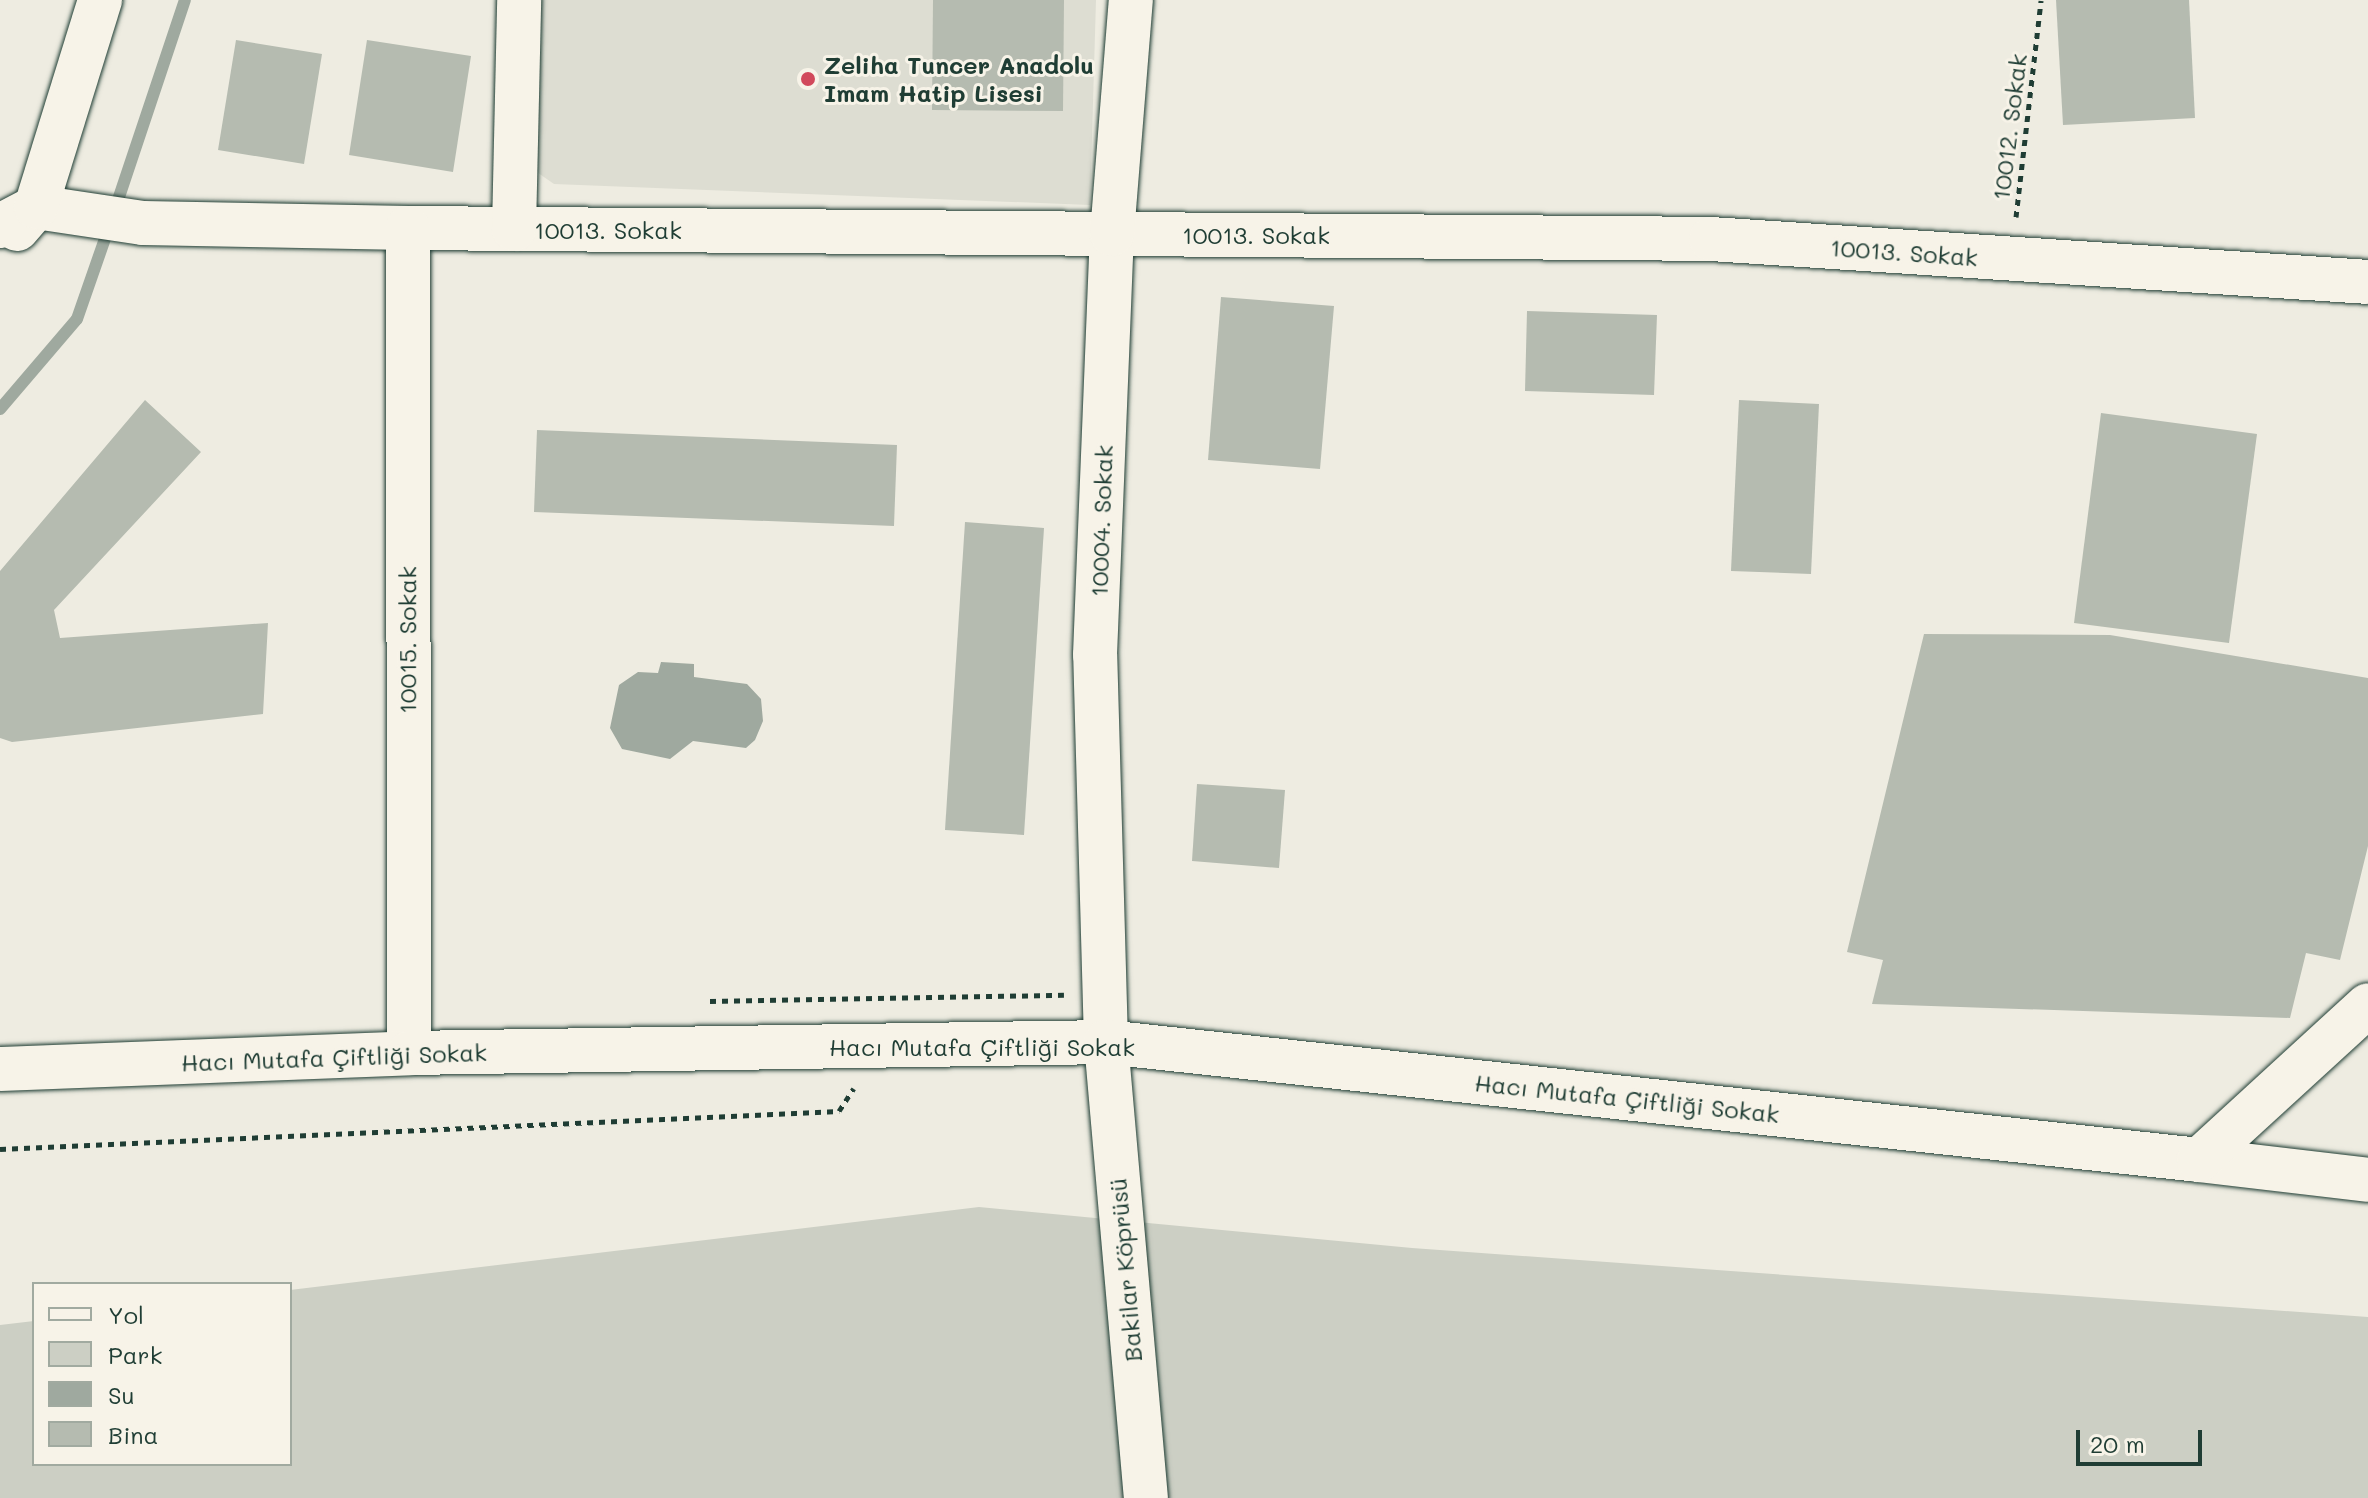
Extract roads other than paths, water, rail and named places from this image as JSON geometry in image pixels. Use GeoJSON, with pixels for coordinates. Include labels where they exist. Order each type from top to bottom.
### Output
{"type":"FeatureCollection","features":[{"type":"Feature","properties":{"kind":"street"},"geometry":{"type":"LineString","coordinates":[[0,248],[38,217],[100,0]]}},
{"type":"Feature","properties":{"kind":"street"},"geometry":{"type":"LineString","coordinates":[[514,229],[519,0]]}},
{"type":"Feature","properties":{"kind":"street","name":"10004. Sokak"},"geometry":{"type":"LineString","coordinates":[[1106,1042],[1095,655],[1112,234],[1131,0]]}},
{"type":"Feature","properties":{"kind":"street","name":"10013. Sokak"},"geometry":{"type":"LineString","coordinates":[[38,217],[143,223],[408,228],[1711,239],[2368,282]]}},
{"type":"Feature","properties":{"kind":"street","name":"10015. Sokak"},"geometry":{"type":"LineString","coordinates":[[408,228],[409,1053]]}},
{"type":"Feature","properties":{"kind":"street"},"geometry":{"type":"LineString","coordinates":[[2199,1160],[2368,1005]]}},
{"type":"Feature","properties":{"kind":"street","name":"Hacı Mutafa Çiftliği Sokak"},"geometry":{"type":"LineString","coordinates":[[0,1069],[409,1053],[1106,1042],[2368,1180]]}},
{"type":"Feature","properties":{"kind":"street","name":"Bakilar Köprüsü"},"geometry":{"type":"LineString","coordinates":[[1106,1042],[1146,1498]]}},
{"type":"Feature","properties":{"kind":"water"},"geometry":{"type":"Polygon","coordinates":[[[661,662],[694,664],[694,677],[747,684],[761,699],[763,721],[755,740],[746,748],[693,741],[670,759],[622,749],[610,728],[619,685],[638,672],[658,673],[661,662]]]}},
{"type":"Feature","properties":{"kind":"waterway"},"geometry":{"type":"LineString","coordinates":[[115,209],[185,0]]}},
{"type":"Feature","properties":{"kind":"waterway"},"geometry":{"type":"LineString","coordinates":[[0,409],[77,319],[109,227]]}},
{"type":"Feature","properties":{"kind":"place","name":"Zeliha Tuncer Anadolu Imam Hatip Lisesi"},"geometry":{"type":"Point","coordinates":[808,79]}}]}
